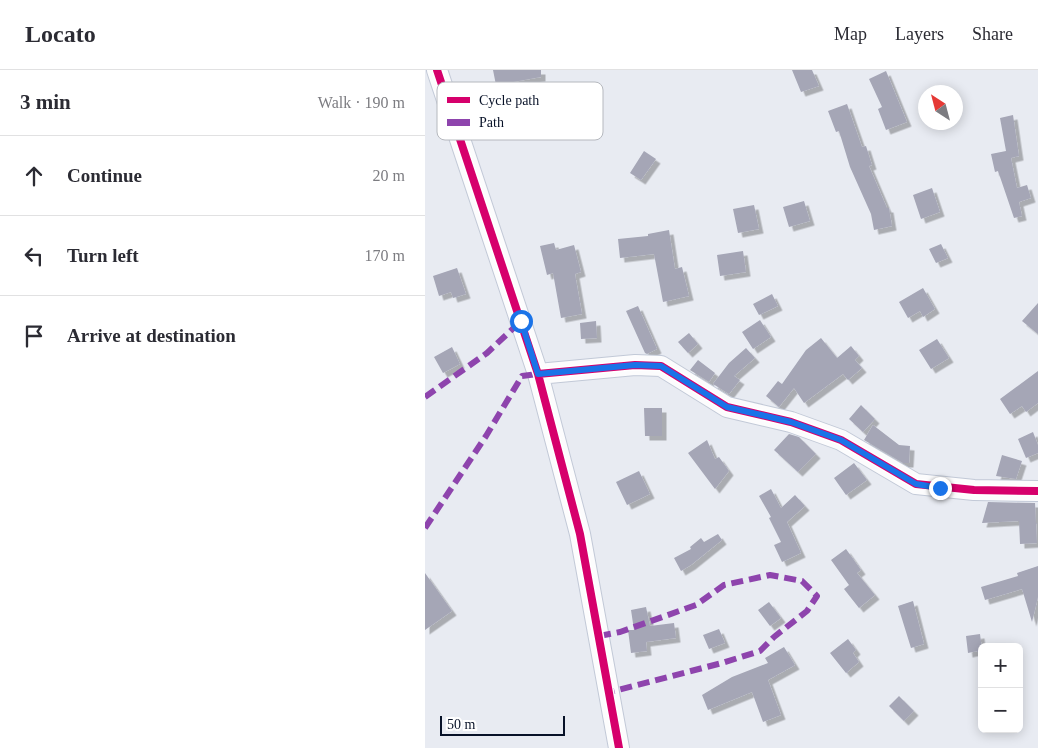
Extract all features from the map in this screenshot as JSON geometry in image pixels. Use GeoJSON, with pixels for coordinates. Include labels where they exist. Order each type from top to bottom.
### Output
{"type":"FeatureCollection","features":[{"type":"Feature","properties":{"kind":"street"},"geometry":{"type":"LineString","coordinates":[[437,70],[441,82]]}},
{"type":"Feature","properties":{"kind":"street"},"geometry":{"type":"LineString","coordinates":[[460,140],[538,374],[580,534],[616,743]]}},
{"type":"Feature","properties":{"kind":"street"},"geometry":{"type":"LineString","coordinates":[[538,374],[635,365],[661,366],[727,407],[791,422],[841,440],[916,484],[966,489],[1038,491]]}},
{"type":"Feature","properties":{"kind":"building"},"geometry":{"type":"Polygon","coordinates":[[[493,70],[541,70],[541,77],[513,82],[495,82],[493,70]]]}},
{"type":"Feature","properties":{"kind":"building"},"geometry":{"type":"Polygon","coordinates":[[[792,70],[812,70],[819,86],[801,92],[792,70]]]}},
{"type":"Feature","properties":{"kind":"building"},"geometry":{"type":"Polygon","coordinates":[[[886,71],[907,122],[886,130],[878,109],[882,107],[869,79],[886,71]]]}},
{"type":"Feature","properties":{"kind":"building"},"geometry":{"type":"Polygon","coordinates":[[[847,104],[862,147],[866,146],[872,165],[869,166],[887,208],[889,208],[892,226],[874,230],[871,214],[850,167],[839,131],[836,132],[828,111],[847,104]]]}},
{"type":"Feature","properties":{"kind":"building"},"geometry":{"type":"Polygon","coordinates":[[[1013,115],[1019,156],[1011,158],[1017,188],[1027,185],[1031,198],[1019,202],[1022,216],[1014,218],[998,171],[995,172],[991,154],[1006,151],[1000,118],[1013,115]]]}},
{"type":"Feature","properties":{"kind":"building"},"geometry":{"type":"Polygon","coordinates":[[[644,151],[656,159],[641,180],[630,173],[644,151]]]}},
{"type":"Feature","properties":{"kind":"building"},"geometry":{"type":"Polygon","coordinates":[[[932,188],[940,212],[921,219],[913,195],[932,188]]]}},
{"type":"Feature","properties":{"kind":"building"},"geometry":{"type":"Polygon","coordinates":[[[804,201],[810,221],[789,227],[783,207],[804,201]]]}},
{"type":"Feature","properties":{"kind":"building"},"geometry":{"type":"Polygon","coordinates":[[[754,205],[759,229],[738,233],[733,209],[754,205]]]}},
{"type":"Feature","properties":{"kind":"building"},"geometry":{"type":"Polygon","coordinates":[[[669,230],[675,269],[682,267],[689,296],[663,302],[654,254],[620,258],[618,239],[648,236],[648,234],[669,230]]]}},
{"type":"Feature","properties":{"kind":"building"},"geometry":{"type":"Polygon","coordinates":[[[554,243],[556,250],[574,245],[581,272],[575,274],[582,314],[561,318],[553,273],[547,275],[540,246],[554,243]]]}},
{"type":"Feature","properties":{"kind":"building"},"geometry":{"type":"Polygon","coordinates":[[[941,244],[948,258],[936,263],[929,249],[941,244]]]}},
{"type":"Feature","properties":{"kind":"building"},"geometry":{"type":"Polygon","coordinates":[[[743,251],[746,272],[720,276],[717,255],[743,251]]]}},
{"type":"Feature","properties":{"kind":"building"},"geometry":{"type":"Polygon","coordinates":[[[457,268],[466,294],[453,298],[451,292],[439,296],[433,276],[457,268]]]}},
{"type":"Feature","properties":{"kind":"building"},"geometry":{"type":"Polygon","coordinates":[[[923,288],[935,309],[923,317],[920,311],[908,318],[899,302],[923,288]]]}},
{"type":"Feature","properties":{"kind":"building"},"geometry":{"type":"Polygon","coordinates":[[[772,294],[778,306],[759,315],[753,304],[772,294]]]}},
{"type":"Feature","properties":{"kind":"building"},"geometry":{"type":"Polygon","coordinates":[[[1038,303],[1038,334],[1022,321],[1038,303]]]}},
{"type":"Feature","properties":{"kind":"building"},"geometry":{"type":"Polygon","coordinates":[[[638,306],[657,349],[647,354],[626,311],[638,306]]]}},
{"type":"Feature","properties":{"kind":"building"},"geometry":{"type":"Polygon","coordinates":[[[760,320],[771,337],[753,349],[742,332],[760,320]]]}},
{"type":"Feature","properties":{"kind":"building"},"geometry":{"type":"Polygon","coordinates":[[[596,321],[597,338],[581,339],[580,323],[596,321]]]}},
{"type":"Feature","properties":{"kind":"building"},"geometry":{"type":"Polygon","coordinates":[[[689,333],[698,344],[688,353],[678,342],[689,333]]]}},
{"type":"Feature","properties":{"kind":"building"},"geometry":{"type":"Polygon","coordinates":[[[821,338],[837,358],[851,346],[859,356],[855,360],[862,368],[848,380],[843,374],[804,403],[794,388],[779,407],[766,396],[778,381],[782,384],[806,350],[821,338]]]}},
{"type":"Feature","properties":{"kind":"building"},"geometry":{"type":"Polygon","coordinates":[[[937,339],[949,358],[931,369],[919,350],[937,339]]]}},
{"type":"Feature","properties":{"kind":"building"},"geometry":{"type":"Polygon","coordinates":[[[452,347],[460,364],[443,373],[434,357],[452,347]]]}},
{"type":"Feature","properties":{"kind":"building"},"geometry":{"type":"Polygon","coordinates":[[[746,348],[755,358],[734,376],[740,380],[729,394],[713,384],[729,363],[746,348]]]}},
{"type":"Feature","properties":{"kind":"building"},"geometry":{"type":"Polygon","coordinates":[[[698,360],[715,373],[709,382],[690,370],[698,360]]]}},
{"type":"Feature","properties":{"kind":"building"},"geometry":{"type":"Polygon","coordinates":[[[1038,371],[1038,403],[1026,412],[1022,406],[1010,414],[1000,399],[1038,371]]]}},
{"type":"Feature","properties":{"kind":"building"},"geometry":{"type":"Polygon","coordinates":[[[861,405],[875,419],[863,432],[849,419],[861,405]]]}},
{"type":"Feature","properties":{"kind":"building"},"geometry":{"type":"Polygon","coordinates":[[[644,408],[662,408],[662,436],[645,436],[644,408]]]}},
{"type":"Feature","properties":{"kind":"building"},"geometry":{"type":"Polygon","coordinates":[[[873,425],[899,445],[910,446],[909,463],[903,463],[864,440],[873,425]]]}},
{"type":"Feature","properties":{"kind":"building"},"geometry":{"type":"Polygon","coordinates":[[[1033,432],[1038,445],[1038,453],[1026,458],[1018,439],[1033,432]]]}},
{"type":"Feature","properties":{"kind":"building"},"geometry":{"type":"Polygon","coordinates":[[[789,434],[799,437],[816,454],[798,472],[774,450],[789,434]]]}},
{"type":"Feature","properties":{"kind":"building"},"geometry":{"type":"Polygon","coordinates":[[[707,440],[715,459],[719,457],[729,471],[715,489],[688,453],[707,440]]]}},
{"type":"Feature","properties":{"kind":"building"},"geometry":{"type":"Polygon","coordinates":[[[1002,455],[1022,461],[1016,479],[996,476],[1002,455]]]}},
{"type":"Feature","properties":{"kind":"building"},"geometry":{"type":"Polygon","coordinates":[[[854,463],[867,480],[846,495],[834,478],[854,463]]]}},
{"type":"Feature","properties":{"kind":"building"},"geometry":{"type":"Polygon","coordinates":[[[639,471],[650,494],[627,505],[616,482],[639,471]]]}},
{"type":"Feature","properties":{"kind":"building"},"geometry":{"type":"Polygon","coordinates":[[[771,489],[781,508],[795,495],[805,506],[787,522],[801,553],[782,562],[774,545],[781,542],[769,518],[771,517],[759,496],[771,489]]]}},
{"type":"Feature","properties":{"kind":"building"},"geometry":{"type":"Polygon","coordinates":[[[988,502],[1035,503],[1037,543],[1020,544],[1019,521],[982,523],[988,502]]]}},
{"type":"Feature","properties":{"kind":"building"},"geometry":{"type":"Polygon","coordinates":[[[718,534],[722,540],[681,571],[674,558],[691,549],[690,547],[701,538],[704,542],[718,534]]]}},
{"type":"Feature","properties":{"kind":"building"},"geometry":{"type":"Polygon","coordinates":[[[846,549],[861,570],[857,573],[875,595],[859,608],[844,589],[849,585],[831,560],[846,549]]]}},
{"type":"Feature","properties":{"kind":"building"},"geometry":{"type":"Polygon","coordinates":[[[1038,566],[1038,597],[1032,622],[1022,589],[985,600],[981,587],[1018,576],[1017,573],[1038,566]]]}},
{"type":"Feature","properties":{"kind":"building"},"geometry":{"type":"Polygon","coordinates":[[[425,573],[452,611],[425,630],[425,573]]]}},
{"type":"Feature","properties":{"kind":"building"},"geometry":{"type":"Polygon","coordinates":[[[913,601],[924,644],[911,648],[898,606],[913,601]]]}},
{"type":"Feature","properties":{"kind":"building"},"geometry":{"type":"Polygon","coordinates":[[[769,602],[781,618],[770,626],[758,610],[769,602]]]}},
{"type":"Feature","properties":{"kind":"building"},"geometry":{"type":"Polygon","coordinates":[[[646,607],[650,626],[674,623],[676,638],[646,642],[647,651],[631,653],[628,630],[634,630],[631,610],[646,607]]]}},
{"type":"Feature","properties":{"kind":"building"},"geometry":{"type":"Polygon","coordinates":[[[719,629],[725,643],[709,649],[703,635],[719,629]]]}},
{"type":"Feature","properties":{"kind":"building"},"geometry":{"type":"Polygon","coordinates":[[[980,634],[981,643],[978,643],[978,651],[968,653],[966,636],[980,634]]]}},
{"type":"Feature","properties":{"kind":"building"},"geometry":{"type":"Polygon","coordinates":[[[848,639],[856,650],[853,653],[859,662],[846,673],[830,653],[848,639]]]}},
{"type":"Feature","properties":{"kind":"building"},"geometry":{"type":"Polygon","coordinates":[[[784,647],[795,665],[768,680],[781,715],[763,722],[752,692],[708,710],[702,695],[732,677],[768,663],[765,658],[784,647]]]}},
{"type":"Feature","properties":{"kind":"building"},"geometry":{"type":"Polygon","coordinates":[[[899,696],[914,711],[904,721],[889,706],[899,696]]]}},
{"type":"Feature","properties":{"kind":"marked path"},"geometry":{"type":"LineString","coordinates":[[425,397],[487,353],[521,321]]}},
{"type":"Feature","properties":{"kind":"marked path"},"geometry":{"type":"LineString","coordinates":[[425,528],[486,436],[522,376],[538,374]]}},
{"type":"Feature","properties":{"kind":"marked path"},"geometry":{"type":"LineString","coordinates":[[599,636],[620,632],[696,605],[724,585],[770,575],[802,581],[817,596],[807,611],[774,637],[760,651],[722,663],[610,692]]}},
{"type":"Feature","properties":{"kind":"cycle path"},"geometry":{"type":"LineString","coordinates":[[437,70],[441,82]]}},
{"type":"Feature","properties":{"kind":"cycle path"},"geometry":{"type":"LineString","coordinates":[[460,140],[538,374],[580,534],[619,748]]}},
{"type":"Feature","properties":{"kind":"cycle path"},"geometry":{"type":"LineString","coordinates":[[538,374],[635,365],[661,366],[727,407],[791,422],[841,440],[916,484],[974,490],[1038,491]]}},
{"type":"Feature","properties":{"kind":"route"},"geometry":{"type":"LineString","coordinates":[[521,321],[538,374],[649,364],[661,366],[671,370],[705,395],[727,407],[791,422],[841,440],[907,480],[916,484],[940,488]]}}]}
